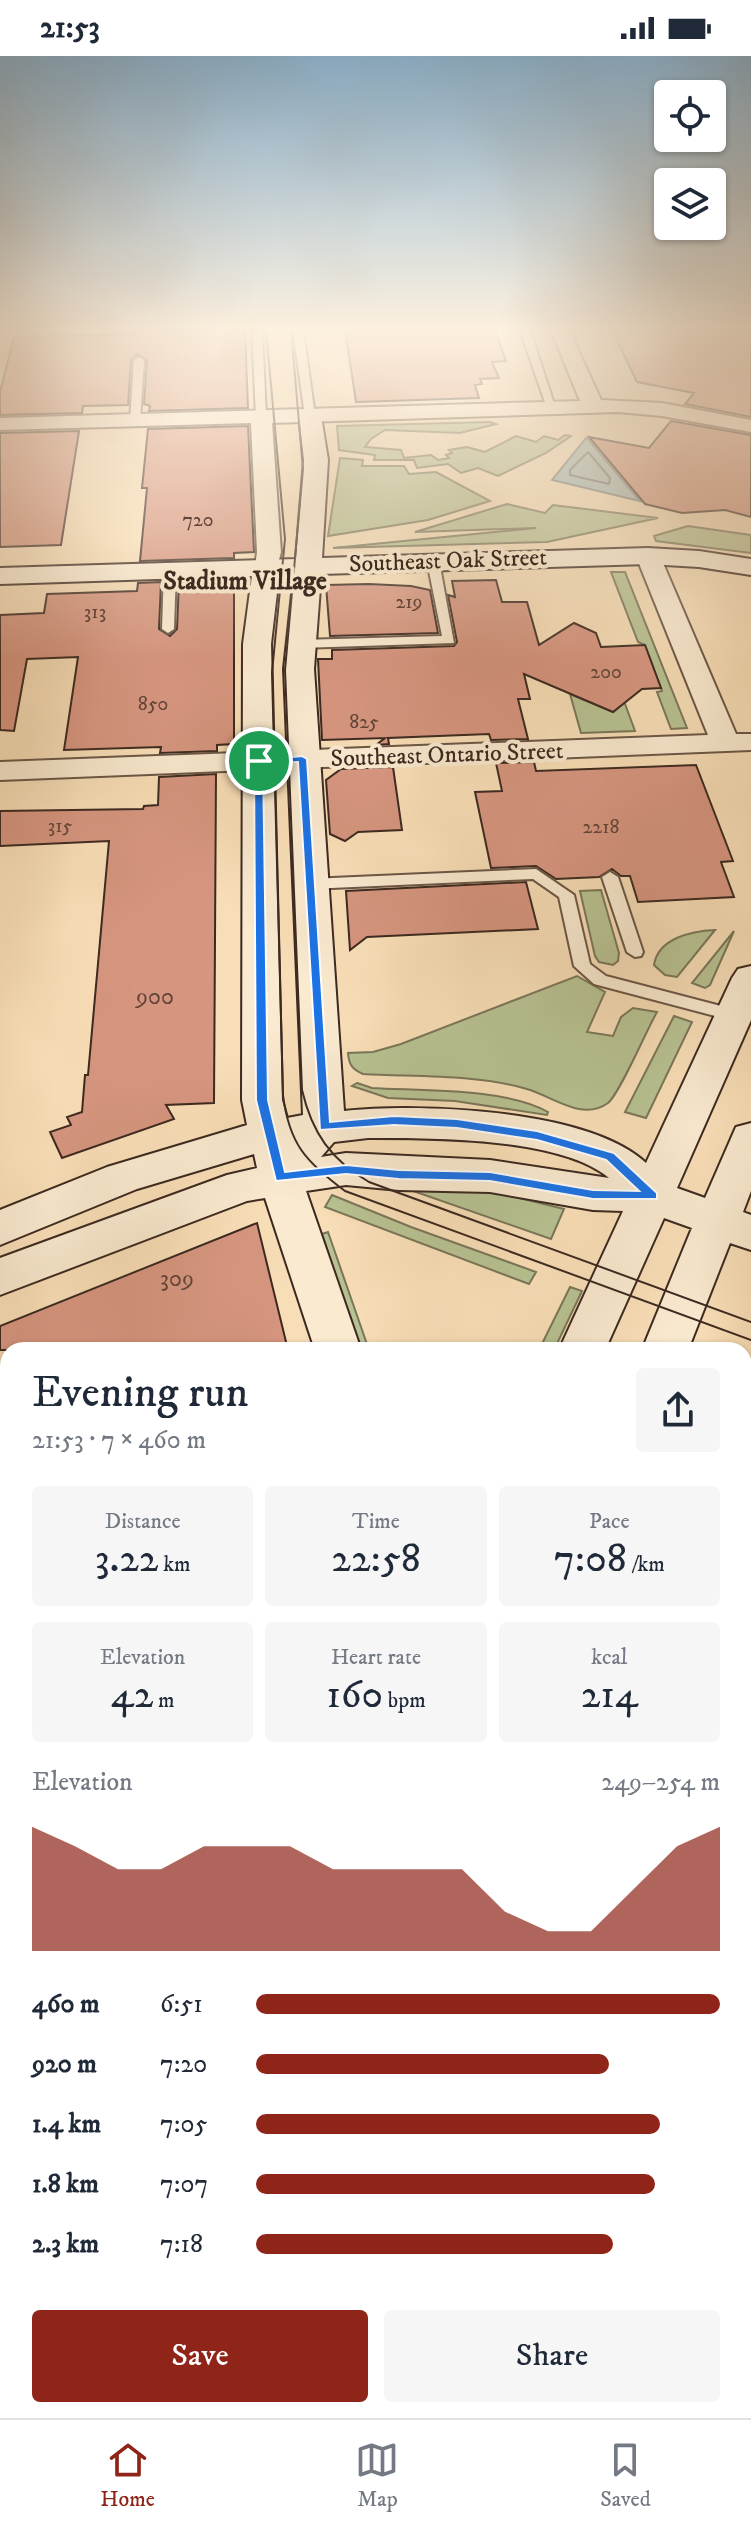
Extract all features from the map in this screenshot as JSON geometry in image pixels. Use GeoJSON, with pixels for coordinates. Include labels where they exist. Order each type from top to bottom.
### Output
{"type":"FeatureCollection","features":[{"type":"Feature","properties":{"kind":"street"},"geometry":{"type":"LineString","coordinates":[[262,440],[269,552],[257,644],[262,1100],[280,1178],[335,1342]]}},
{"type":"Feature","properties":{"kind":"street"},"geometry":{"type":"LineString","coordinates":[[280,1178],[324,1126],[302,759],[300,644],[316,460],[313,440]]}},
{"type":"Feature","properties":{"kind":"street"},"geometry":{"type":"LineString","coordinates":[[648,556],[739,743]]}},
{"type":"Feature","properties":{"kind":"street","name":"Southeast Oak Street"},"geometry":{"type":"LineString","coordinates":[[0,576],[648,556],[699,559],[751,567]]}},
{"type":"Feature","properties":{"kind":"street","name":"Southeast Ontario Street"},"geometry":{"type":"LineString","coordinates":[[0,771],[739,743]]}},
{"type":"Feature","properties":{"kind":"street"},"geometry":{"type":"LineString","coordinates":[[586,1342],[751,978]]}},
{"type":"Feature","properties":{"kind":"street"},"geometry":{"type":"LineString","coordinates":[[0,1228],[68,1198],[228,1143],[324,1126],[394,1121],[457,1123],[537,1135],[610,1156],[653,1196]]}},
{"type":"Feature","properties":{"kind":"street"},"geometry":{"type":"LineString","coordinates":[[669,1342],[734,1227],[751,1138]]}},
{"type":"Feature","properties":{"kind":"street"},"geometry":{"type":"LineString","coordinates":[[0,1277],[242,1186],[346,1169],[399,1174],[490,1176],[593,1194],[653,1196],[734,1227]]}},
{"type":"Feature","properties":{"kind":"lane"},"geometry":{"type":"LineString","coordinates":[[300,644],[449,640],[433,561]]}},
{"type":"Feature","properties":{"kind":"lane"},"geometry":{"type":"LineString","coordinates":[[168,629],[170,570]]}},
{"type":"Feature","properties":{"kind":"lane"},"geometry":{"type":"LineString","coordinates":[[309,884],[536,874],[566,895],[582,966],[600,980],[734,1015]]}},
{"type":"Feature","properties":{"kind":"lane"},"geometry":{"type":"LineString","coordinates":[[610,877],[635,952]]}},
{"type":"Feature","properties":{"kind":"green space"},"geometry":{"type":"Polygon","coordinates":[[[338,440],[370,440],[365,447],[401,450],[404,458],[431,455],[438,460],[449,458],[446,455],[452,453],[449,450],[467,447],[485,452],[508,440],[565,440],[498,476],[478,468],[461,473],[448,464],[417,468],[414,460],[374,460],[375,455],[339,450],[338,440]]]}},
{"type":"Feature","properties":{"kind":"green space"},"geometry":{"type":"Polygon","coordinates":[[[340,458],[363,460],[362,466],[404,466],[409,474],[436,472],[490,501],[428,520],[328,536],[340,458]]]}},
{"type":"Feature","properties":{"kind":"green space"},"geometry":{"type":"Polygon","coordinates":[[[507,504],[545,513],[553,505],[658,518],[547,542],[333,548],[536,528],[415,532],[507,504]]]}},
{"type":"Feature","properties":{"kind":"green space"},"geometry":{"type":"Polygon","coordinates":[[[688,526],[751,535],[751,553],[656,541],[654,536],[688,526]]]}},
{"type":"Feature","properties":{"kind":"green space"},"geometry":{"type":"Polygon","coordinates":[[[611,572],[625,572],[687,728],[671,729],[657,692],[662,691],[645,645],[638,642],[611,572]]]}},
{"type":"Feature","properties":{"kind":"green space"},"geometry":{"type":"Polygon","coordinates":[[[621,693],[635,731],[581,733],[570,694],[613,712],[621,705],[621,693]]]}},
{"type":"Feature","properties":{"kind":"green space"},"geometry":{"type":"Polygon","coordinates":[[[601,890],[619,953],[618,961],[613,965],[599,962],[595,956],[580,891],[601,890]]]}},
{"type":"Feature","properties":{"kind":"green space"},"geometry":{"type":"Polygon","coordinates":[[[715,930],[677,977],[665,975],[654,965],[662,948],[669,942],[687,934],[715,930]]]}},
{"type":"Feature","properties":{"kind":"green space"},"geometry":{"type":"Polygon","coordinates":[[[734,931],[710,985],[705,988],[692,983],[734,931]]]}},
{"type":"Feature","properties":{"kind":"green space"},"geometry":{"type":"Polygon","coordinates":[[[577,976],[605,992],[587,1032],[613,1036],[621,1017],[633,1008],[657,1012],[613,1097],[598,1108],[578,1109],[507,1084],[446,1077],[363,1074],[350,1064],[348,1053],[373,1052],[401,1044],[577,976]]]}},
{"type":"Feature","properties":{"kind":"green space"},"geometry":{"type":"Polygon","coordinates":[[[674,1016],[692,1022],[646,1118],[625,1112],[674,1016]]]}},
{"type":"Feature","properties":{"kind":"green space"},"geometry":{"type":"Polygon","coordinates":[[[357,1083],[372,1088],[487,1095],[531,1104],[548,1112],[547,1115],[455,1101],[388,1098],[352,1086],[357,1083]]]}},
{"type":"Feature","properties":{"kind":"green space"},"geometry":{"type":"Polygon","coordinates":[[[396,1185],[491,1191],[564,1209],[551,1239],[396,1185]]]}},
{"type":"Feature","properties":{"kind":"green space"},"geometry":{"type":"Polygon","coordinates":[[[332,1195],[536,1272],[529,1284],[325,1207],[332,1195]]]}},
{"type":"Feature","properties":{"kind":"green space"},"geometry":{"type":"Polygon","coordinates":[[[328,1232],[366,1342],[357,1342],[322,1234],[328,1232]]]}},
{"type":"Feature","properties":{"kind":"green space"},"geometry":{"type":"Polygon","coordinates":[[[570,1287],[582,1291],[558,1342],[543,1342],[570,1287]]]}},
{"type":"Feature","properties":{"kind":"water"},"geometry":{"type":"Polygon","coordinates":[[[584,440],[589,440],[640,501],[552,480],[584,440]]]}},
{"type":"Feature","properties":{"kind":"building"},"geometry":{"type":"Polygon","coordinates":[[[0,440],[78,440],[61,545],[0,547],[0,440]]]}},
{"type":"Feature","properties":{"kind":"building"},"geometry":{"type":"Polygon","coordinates":[[[147,440],[249,440],[254,552],[234,553],[234,558],[140,561],[147,488],[142,488],[147,440]]]}},
{"type":"Feature","properties":{"kind":"building"},"geometry":{"type":"Polygon","coordinates":[[[592,440],[649,448],[655,440],[751,440],[751,517],[725,510],[682,513],[645,504],[592,440]]]}},
{"type":"Feature","properties":{"kind":"building"},"geometry":{"type":"Polygon","coordinates":[[[234,580],[234,744],[217,745],[217,751],[160,753],[161,747],[64,750],[78,657],[27,659],[14,731],[0,730],[0,615],[44,613],[47,594],[137,591],[138,583],[161,582],[159,629],[170,636],[177,629],[179,581],[234,580]]]}},
{"type":"Feature","properties":{"kind":"building"},"geometry":{"type":"Polygon","coordinates":[[[496,580],[502,602],[527,602],[539,645],[574,623],[596,633],[601,647],[645,645],[661,688],[642,689],[613,712],[524,674],[530,699],[518,699],[528,739],[491,740],[489,734],[388,738],[389,744],[376,745],[385,738],[322,740],[318,659],[332,659],[332,650],[454,646],[457,642],[448,595],[455,597],[452,581],[496,580]]]}},
{"type":"Feature","properties":{"kind":"building"},"geometry":{"type":"Polygon","coordinates":[[[369,584],[430,590],[438,633],[330,636],[326,585],[369,584]]]}},
{"type":"Feature","properties":{"kind":"building"},"geometry":{"type":"Polygon","coordinates":[[[534,762],[536,771],[696,765],[733,861],[721,862],[734,897],[638,902],[630,876],[621,876],[612,869],[599,877],[556,879],[536,866],[491,868],[475,792],[502,791],[496,763],[534,762]]]}},
{"type":"Feature","properties":{"kind":"building"},"geometry":{"type":"Polygon","coordinates":[[[393,767],[402,830],[358,832],[345,841],[330,834],[326,780],[341,769],[393,767]]]}},
{"type":"Feature","properties":{"kind":"building"},"geometry":{"type":"Polygon","coordinates":[[[216,774],[214,1103],[166,1105],[174,1119],[62,1158],[50,1132],[71,1125],[67,1117],[82,1112],[109,841],[0,846],[0,811],[143,809],[144,806],[158,805],[159,777],[216,774]]]}},
{"type":"Feature","properties":{"kind":"building"},"geometry":{"type":"Polygon","coordinates":[[[526,882],[538,929],[367,937],[350,950],[346,891],[526,882]]]}},
{"type":"Feature","properties":{"kind":"building"},"geometry":{"type":"Polygon","coordinates":[[[257,1223],[286,1342],[0,1342],[0,1326],[257,1223]]]}},
{"type":"Feature","properties":{"kind":"tram line"},"geometry":{"type":"LineString","coordinates":[[276,440],[285,539],[272,672],[283,1095],[295,1139],[310,1161],[345,1191],[751,1340]]}},
{"type":"Feature","properties":{"kind":"tram line"},"geometry":{"type":"LineString","coordinates":[[301,440],[303,469],[285,670],[302,1090],[311,1119],[334,1155],[369,1182],[751,1322]]}},
{"type":"Feature","properties":{"kind":"district","name":"Stadium Village"},"geometry":{"type":"Point","coordinates":[245,581]}},
{"type":"Feature","properties":{"kind":"route"},"geometry":{"type":"LineString","coordinates":[[302,759],[324,1126],[394,1121],[457,1123],[537,1135],[610,1156],[653,1196],[593,1194],[490,1176],[399,1174],[346,1169],[280,1178],[262,1100],[259,761],[302,759]]}}]}
